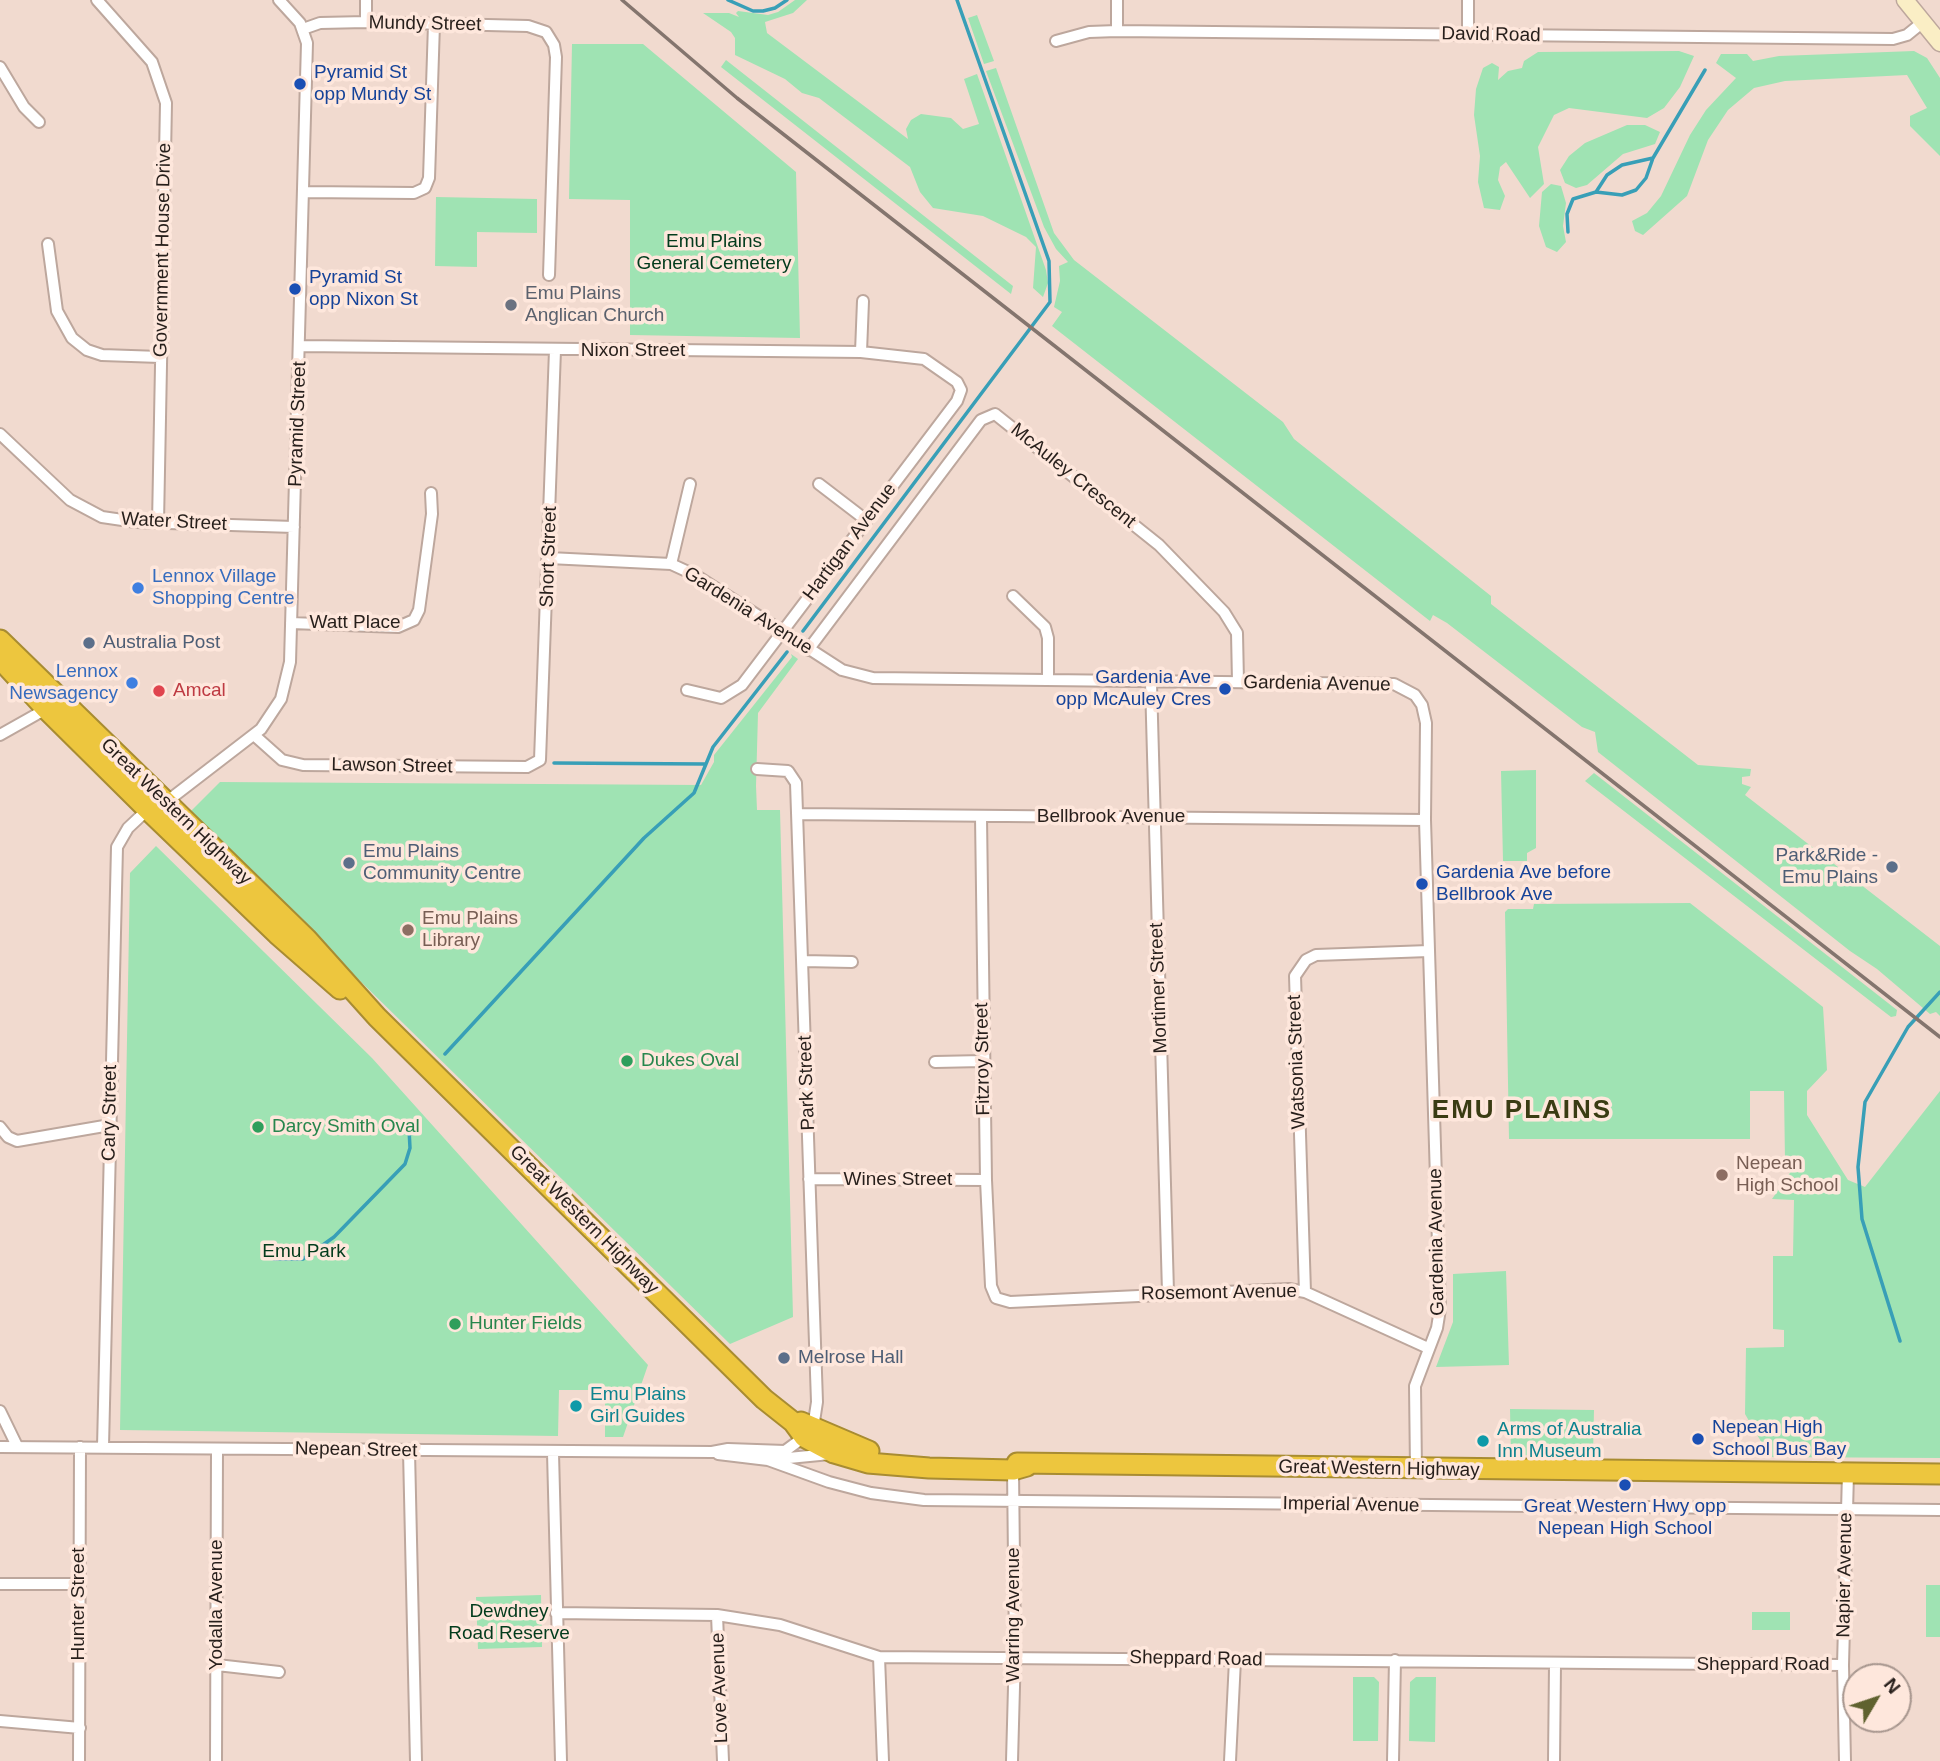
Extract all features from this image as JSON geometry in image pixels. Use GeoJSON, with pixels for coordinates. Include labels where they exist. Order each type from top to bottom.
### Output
{"type":"FeatureCollection","features":[{"type":"Feature","properties":{"kind":"highway","name":"Great Western Highway"},"geometry":{"type":"LineString","coordinates":[[0,640],[301,957],[377,1017],[764,1399],[834,1453],[888,1465],[1020,1468],[1940,1474]]}},
{"type":"Feature","properties":{"kind":"highway","name":"Great Western Highway"},"geometry":{"type":"LineString","coordinates":[[0,659],[46,709],[156,806]]}},
{"type":"Feature","properties":{"kind":"highway","name":"Great Western Highway"},"geometry":{"type":"LineString","coordinates":[[803,1429],[880,1454],[923,1460],[1013,1462],[1020,1468]]}},
{"type":"Feature","properties":{"kind":"main road"},"geometry":{"type":"LineString","coordinates":[[1905,0],[1940,43]]}},
{"type":"Feature","properties":{"kind":"street","name":"Government House Drive"},"geometry":{"type":"LineString","coordinates":[[97,0],[147,55],[164,94],[158,523]]}},
{"type":"Feature","properties":{"kind":"street"},"geometry":{"type":"LineString","coordinates":[[279,0],[303,29]]}},
{"type":"Feature","properties":{"kind":"street"},"geometry":{"type":"LineString","coordinates":[[366,0],[366,22]]}},
{"type":"Feature","properties":{"kind":"street"},"geometry":{"type":"LineString","coordinates":[[1116,0],[1116,31]]}},
{"type":"Feature","properties":{"kind":"street"},"geometry":{"type":"LineString","coordinates":[[1468,0],[1468,34]]}},
{"type":"Feature","properties":{"kind":"street","name":"Mundy Street"},"geometry":{"type":"LineString","coordinates":[[303,29],[320,23],[366,22],[528,26],[546,32],[554,45],[556,57],[550,275]]}},
{"type":"Feature","properties":{"kind":"street","name":"David Road"},"geometry":{"type":"LineString","coordinates":[[1056,40],[1089,32],[1116,31],[1893,39],[1907,35],[1923,22]]}},
{"type":"Feature","properties":{"kind":"street"},"geometry":{"type":"LineString","coordinates":[[304,191],[414,193],[425,188],[429,178],[434,24]]}},
{"type":"Feature","properties":{"kind":"street","name":"Pyramid Street"},"geometry":{"type":"LineString","coordinates":[[156,806],[254,735],[266,723],[281,699],[290,662],[301,346],[307,43],[303,29]]}},
{"type":"Feature","properties":{"kind":"street"},"geometry":{"type":"LineString","coordinates":[[0,67],[24,107],[39,122]]}},
{"type":"Feature","properties":{"kind":"street"},"geometry":{"type":"LineString","coordinates":[[48,244],[57,311],[72,338],[87,350],[102,355],[160,357]]}},
{"type":"Feature","properties":{"kind":"street"},"geometry":{"type":"LineString","coordinates":[[861,352],[863,301]]}},
{"type":"Feature","properties":{"kind":"street","name":"Nixon Street"},"geometry":{"type":"LineString","coordinates":[[301,346],[861,352],[924,359],[957,382]]}},
{"type":"Feature","properties":{"kind":"street","name":"Short Street"},"geometry":{"type":"LineString","coordinates":[[538,762],[542,750],[555,350]]}},
{"type":"Feature","properties":{"kind":"street","name":"Hartigan Avenue"},"geometry":{"type":"LineString","coordinates":[[687,690],[712,698],[731,695],[742,685],[957,401],[961,390],[957,382]]}},
{"type":"Feature","properties":{"kind":"street","name":"McAuley Crescent"},"geometry":{"type":"LineString","coordinates":[[808,649],[981,420],[995,414],[1159,545],[1224,612],[1232,622],[1238,638],[1238,682]]}},
{"type":"Feature","properties":{"kind":"street","name":"Water Street"},"geometry":{"type":"LineString","coordinates":[[0,434],[79,507],[114,520],[295,527]]}},
{"type":"Feature","properties":{"kind":"street"},"geometry":{"type":"LineString","coordinates":[[671,564],[690,484]]}},
{"type":"Feature","properties":{"kind":"street"},"geometry":{"type":"LineString","coordinates":[[819,484],[866,520]]}},
{"type":"Feature","properties":{"kind":"street","name":"Watt Place"},"geometry":{"type":"LineString","coordinates":[[291,623],[398,627],[414,620],[419,610],[432,514],[430,493]]}},
{"type":"Feature","properties":{"kind":"street","name":"Gardenia Avenue"},"geometry":{"type":"LineString","coordinates":[[549,558],[671,564],[695,575],[842,670],[873,678],[1394,684],[1410,690],[1422,705],[1426,723],[1425,820],[1440,1309],[1437,1328],[1414,1395],[1416,1470]]}},
{"type":"Feature","properties":{"kind":"street"},"geometry":{"type":"LineString","coordinates":[[1013,596],[1045,627],[1048,638],[1048,680]]}},
{"type":"Feature","properties":{"kind":"street","name":"Mortimer Street"},"geometry":{"type":"LineString","coordinates":[[1152,683],[1168,1293]]}},
{"type":"Feature","properties":{"kind":"street"},"geometry":{"type":"LineString","coordinates":[[0,735],[46,709]]}},
{"type":"Feature","properties":{"kind":"street","name":"Lawson Street"},"geometry":{"type":"LineString","coordinates":[[254,735],[282,760],[303,765],[527,767],[538,762]]}},
{"type":"Feature","properties":{"kind":"street","name":"Park Street"},"geometry":{"type":"LineString","coordinates":[[757,769],[782,769],[791,774],[796,783],[817,1402],[803,1429]]}},
{"type":"Feature","properties":{"kind":"street","name":"Cary Street"},"geometry":{"type":"LineString","coordinates":[[103,1447],[116,854],[124,834],[156,806]]}},
{"type":"Feature","properties":{"kind":"street","name":"Bellbrook Avenue"},"geometry":{"type":"LineString","coordinates":[[798,814],[1425,820]]}},
{"type":"Feature","properties":{"kind":"street","name":"Fitzroy Street"},"geometry":{"type":"LineString","coordinates":[[981,817],[986,1180],[990,1286],[998,1299]]}},
{"type":"Feature","properties":{"kind":"street","name":"Watsonia Street"},"geometry":{"type":"LineString","coordinates":[[1305,1292],[1296,976],[1306,960],[1316,955],[1429,951]]}},
{"type":"Feature","properties":{"kind":"street"},"geometry":{"type":"LineString","coordinates":[[803,961],[852,962]]}},
{"type":"Feature","properties":{"kind":"street"},"geometry":{"type":"LineString","coordinates":[[935,1062],[983,1061]]}},
{"type":"Feature","properties":{"kind":"street"},"geometry":{"type":"LineString","coordinates":[[0,1128],[8,1137],[17,1141],[110,1125]]}},
{"type":"Feature","properties":{"kind":"street","name":"Wines Street"},"geometry":{"type":"LineString","coordinates":[[809,1179],[986,1180]]}},
{"type":"Feature","properties":{"kind":"street","name":"Rosemont Avenue"},"geometry":{"type":"LineString","coordinates":[[998,1299],[1010,1302],[1168,1293],[1305,1292],[1428,1348]]}},
{"type":"Feature","properties":{"kind":"street"},"geometry":{"type":"LineString","coordinates":[[0,1411],[18,1446]]}},
{"type":"Feature","properties":{"kind":"street","name":"Nepean Street"},"geometry":{"type":"LineString","coordinates":[[712,1452],[727,1449],[785,1451],[803,1429]]}},
{"type":"Feature","properties":{"kind":"street","name":"Nepean Street"},"geometry":{"type":"LineString","coordinates":[[0,1447],[553,1453],[712,1452],[768,1460],[834,1453]]}},
{"type":"Feature","properties":{"kind":"street","name":"Hunter Street"},"geometry":{"type":"LineString","coordinates":[[79,1761],[80,1447]]}},
{"type":"Feature","properties":{"kind":"street","name":"Yodalla Avenue"},"geometry":{"type":"LineString","coordinates":[[216,1761],[218,1449]]}},
{"type":"Feature","properties":{"kind":"street"},"geometry":{"type":"LineString","coordinates":[[409,1451],[416,1761]]}},
{"type":"Feature","properties":{"kind":"street"},"geometry":{"type":"LineString","coordinates":[[553,1453],[561,1761]]}},
{"type":"Feature","properties":{"kind":"street","name":"Imperial Avenue"},"geometry":{"type":"LineString","coordinates":[[768,1460],[872,1493],[923,1500],[1940,1510]]}},
{"type":"Feature","properties":{"kind":"street","name":"Warring Avenue"},"geometry":{"type":"LineString","coordinates":[[1012,1761],[1015,1657],[1014,1501],[1020,1468]]}},
{"type":"Feature","properties":{"kind":"street","name":"Napier Avenue"},"geometry":{"type":"LineString","coordinates":[[1843,1663],[1848,1473]]}},
{"type":"Feature","properties":{"kind":"street"},"geometry":{"type":"LineString","coordinates":[[0,1584],[79,1584]]}},
{"type":"Feature","properties":{"kind":"street","name":"Sheppard Road"},"geometry":{"type":"LineString","coordinates":[[556,1613],[717,1615],[780,1625],[879,1657],[1395,1660],[1555,1665],[1842,1665]]}},
{"type":"Feature","properties":{"kind":"street","name":"Love Avenue"},"geometry":{"type":"LineString","coordinates":[[717,1615],[723,1761]]}},
{"type":"Feature","properties":{"kind":"street"},"geometry":{"type":"LineString","coordinates":[[879,1657],[883,1761]]}},
{"type":"Feature","properties":{"kind":"street"},"geometry":{"type":"LineString","coordinates":[[1230,1761],[1235,1660]]}},
{"type":"Feature","properties":{"kind":"street"},"geometry":{"type":"LineString","coordinates":[[1393,1761],[1395,1660]]}},
{"type":"Feature","properties":{"kind":"street"},"geometry":{"type":"LineString","coordinates":[[217,1665],[279,1672]]}},
{"type":"Feature","properties":{"kind":"street"},"geometry":{"type":"LineString","coordinates":[[1554,1761],[1555,1665]]}},
{"type":"Feature","properties":{"kind":"street"},"geometry":{"type":"LineString","coordinates":[[0,1721],[79,1728]]}},
{"type":"Feature","properties":{"kind":"street","name":"Napier Avenue"},"geometry":{"type":"LineString","coordinates":[[1844,1733],[1844,1761]]}},
{"type":"Feature","properties":{"kind":"green space"},"geometry":{"type":"Polygon","coordinates":[[[795,0],[807,0],[793,13],[765,22],[767,33],[908,139],[906,129],[911,120],[921,114],[951,118],[963,129],[979,124],[964,79],[977,74],[1046,270],[1048,283],[1043,297],[1033,288],[1036,247],[1026,237],[983,216],[933,208],[920,192],[910,167],[819,98],[802,93],[785,79],[735,55],[735,38],[731,32],[703,13],[729,13],[739,17],[736,13],[738,11],[768,15],[778,12],[795,0]]]}},
{"type":"Feature","properties":{"kind":"green space"},"geometry":{"type":"Polygon","coordinates":[[[977,15],[994,61],[984,64],[968,18],[977,15]]]}},
{"type":"Feature","properties":{"kind":"green space","name":"Emu Plains General Cemetery"},"geometry":{"type":"Polygon","coordinates":[[[572,44],[643,44],[796,172],[800,338],[630,335],[630,200],[569,199],[572,44]]]}},
{"type":"Feature","properties":{"kind":"green space"},"geometry":{"type":"Polygon","coordinates":[[[1679,51],[1694,56],[1680,87],[1664,108],[1647,118],[1569,108],[1554,115],[1538,147],[1544,184],[1530,198],[1506,162],[1500,167],[1498,180],[1505,196],[1500,210],[1484,208],[1478,182],[1480,156],[1474,115],[1476,89],[1483,68],[1492,63],[1499,67],[1498,80],[1508,71],[1522,68],[1524,61],[1538,52],[1679,51]]]}},
{"type":"Feature","properties":{"kind":"green space"},"geometry":{"type":"Polygon","coordinates":[[[1914,51],[1927,58],[1940,78],[1940,156],[1910,126],[1910,116],[1927,108],[1907,75],[1785,81],[1754,88],[1728,110],[1708,140],[1687,196],[1643,235],[1635,231],[1632,221],[1647,213],[1661,196],[1690,135],[1706,110],[1736,78],[1716,63],[1721,54],[1747,54],[1753,61],[1779,56],[1914,51]]]}},
{"type":"Feature","properties":{"kind":"green space"},"geometry":{"type":"Polygon","coordinates":[[[726,60],[1013,286],[1011,294],[721,67],[726,60]]]}},
{"type":"Feature","properties":{"kind":"green space"},"geometry":{"type":"Polygon","coordinates":[[[996,68],[1054,233],[1074,260],[1283,422],[1294,439],[1491,596],[1491,604],[1698,765],[1751,769],[1750,776],[1742,777],[1742,784],[1751,787],[1745,795],[1940,946],[1940,1016],[1936,1012],[1930,1014],[1877,969],[1850,951],[1598,752],[1595,732],[1582,727],[1447,623],[1433,615],[1430,621],[1052,326],[1062,312],[1054,307],[1060,281],[1059,266],[1068,262],[1056,249],[1044,227],[986,71],[996,68]]]}},
{"type":"Feature","properties":{"kind":"green space"},"geometry":{"type":"Polygon","coordinates":[[[1627,125],[1645,125],[1660,132],[1655,144],[1623,154],[1587,185],[1576,188],[1565,183],[1560,170],[1569,156],[1585,143],[1627,125]]]}},
{"type":"Feature","properties":{"kind":"green space"},"geometry":{"type":"Polygon","coordinates":[[[1551,184],[1561,186],[1566,203],[1563,226],[1566,242],[1557,252],[1546,247],[1539,226],[1542,192],[1551,184]]]}},
{"type":"Feature","properties":{"kind":"green space"},"geometry":{"type":"Polygon","coordinates":[[[436,197],[537,199],[537,233],[477,232],[477,267],[435,266],[436,197]]]}},
{"type":"Feature","properties":{"kind":"green space"},"geometry":{"type":"Polygon","coordinates":[[[791,654],[798,659],[758,713],[756,786],[757,810],[780,810],[793,1317],[730,1344],[189,813],[220,782],[701,785],[714,762],[714,755],[792,657],[791,654]]]}},
{"type":"Feature","properties":{"kind":"green space"},"geometry":{"type":"Polygon","coordinates":[[[1536,770],[1536,848],[1527,853],[1527,861],[1503,861],[1501,771],[1536,770]]]}},
{"type":"Feature","properties":{"kind":"green space"},"geometry":{"type":"Polygon","coordinates":[[[1594,773],[1897,1010],[1896,1016],[1891,1017],[1585,781],[1594,773]]]}},
{"type":"Feature","properties":{"kind":"green space","name":"Emu Park"},"geometry":{"type":"Polygon","coordinates":[[[156,846],[372,1058],[648,1365],[623,1437],[605,1437],[605,1390],[559,1390],[558,1436],[120,1430],[130,873],[156,846]]]}},
{"type":"Feature","properties":{"kind":"green space"},"geometry":{"type":"Polygon","coordinates":[[[1690,903],[1823,1007],[1827,1070],[1807,1091],[1807,1115],[1848,1180],[1865,1187],[1940,1091],[1940,1458],[1770,1457],[1745,1414],[1746,1348],[1784,1347],[1784,1330],[1773,1329],[1773,1256],[1793,1256],[1794,1200],[1772,1199],[1794,1167],[1785,1161],[1784,1091],[1750,1091],[1750,1139],[1509,1139],[1505,912],[1508,909],[1533,909],[1534,904],[1690,903]]]}},
{"type":"Feature","properties":{"kind":"green space"},"geometry":{"type":"Polygon","coordinates":[[[1506,1271],[1509,1365],[1436,1367],[1453,1322],[1453,1274],[1506,1271]]]}},
{"type":"Feature","properties":{"kind":"green space"},"geometry":{"type":"Polygon","coordinates":[[[1510,1409],[1594,1410],[1593,1456],[1511,1455],[1510,1409]]]}},
{"type":"Feature","properties":{"kind":"green space"},"geometry":{"type":"Polygon","coordinates":[[[1926,1585],[1940,1585],[1940,1637],[1926,1637],[1926,1585]]]}},
{"type":"Feature","properties":{"kind":"green space","name":"Dewdney Road Reserve"},"geometry":{"type":"Polygon","coordinates":[[[541,1595],[542,1647],[478,1649],[476,1597],[541,1595]]]}},
{"type":"Feature","properties":{"kind":"green space"},"geometry":{"type":"Polygon","coordinates":[[[1752,1612],[1790,1612],[1790,1630],[1752,1630],[1752,1612]]]}},
{"type":"Feature","properties":{"kind":"green space"},"geometry":{"type":"Polygon","coordinates":[[[1353,1677],[1374,1677],[1379,1682],[1378,1741],[1353,1741],[1353,1677]]]}},
{"type":"Feature","properties":{"kind":"green space"},"geometry":{"type":"Polygon","coordinates":[[[1416,1677],[1436,1677],[1435,1742],[1409,1741],[1410,1682],[1416,1677]]]}},
{"type":"Feature","properties":{"kind":"waterway"},"geometry":{"type":"LineString","coordinates":[[728,0],[753,11],[775,8],[787,0]]}},
{"type":"Feature","properties":{"kind":"waterway"},"geometry":{"type":"LineString","coordinates":[[803,631],[1050,302],[1049,261],[957,0]]}},
{"type":"Feature","properties":{"kind":"waterway"},"geometry":{"type":"LineString","coordinates":[[1568,232],[1567,214],[1573,199],[1596,192],[1622,195],[1636,190],[1646,178],[1653,158],[1705,70]]}},
{"type":"Feature","properties":{"kind":"waterway"},"geometry":{"type":"LineString","coordinates":[[1596,192],[1607,175],[1622,165],[1653,158]]}},
{"type":"Feature","properties":{"kind":"waterway"},"geometry":{"type":"LineString","coordinates":[[445,1054],[644,838],[694,793],[713,747],[787,652]]}},
{"type":"Feature","properties":{"kind":"waterway"},"geometry":{"type":"LineString","coordinates":[[554,763],[705,764]]}},
{"type":"Feature","properties":{"kind":"waterway"},"geometry":{"type":"LineString","coordinates":[[1900,1341],[1862,1219],[1858,1167],[1865,1102],[1908,1027],[1940,992]]}},
{"type":"Feature","properties":{"kind":"waterway"},"geometry":{"type":"LineString","coordinates":[[274,1259],[303,1259],[334,1237],[405,1164],[410,1148],[409,1129]]}},
{"type":"Feature","properties":{"kind":"railway"},"geometry":{"type":"LineString","coordinates":[[622,0],[737,98],[1940,1037]]}},
{"type":"Feature","properties":{"kind":"place","name":"Pyramid St opp Mundy St"},"geometry":{"type":"Point","coordinates":[300,84]}},
{"type":"Feature","properties":{"kind":"place","name":"Pyramid St opp Nixon St"},"geometry":{"type":"Point","coordinates":[295,289]}},
{"type":"Feature","properties":{"kind":"place","name":"Emu Plains Anglican Church"},"geometry":{"type":"Point","coordinates":[511,305]}},
{"type":"Feature","properties":{"kind":"place","name":"Lennox Village Shopping Centre"},"geometry":{"type":"Point","coordinates":[138,588]}},
{"type":"Feature","properties":{"kind":"place","name":"Australia Post"},"geometry":{"type":"Point","coordinates":[89,643]}},
{"type":"Feature","properties":{"kind":"place","name":"Lennox Newsagency"},"geometry":{"type":"Point","coordinates":[132,683]}},
{"type":"Feature","properties":{"kind":"place","name":"Gardenia Ave opp McAuley Cres"},"geometry":{"type":"Point","coordinates":[1225,689]}},
{"type":"Feature","properties":{"kind":"place","name":"Amcal"},"geometry":{"type":"Point","coordinates":[159,691]}},
{"type":"Feature","properties":{"kind":"place","name":"Emu Plains Community Centre"},"geometry":{"type":"Point","coordinates":[349,863]}},
{"type":"Feature","properties":{"kind":"place","name":"Park&Ride - Emu Plains"},"geometry":{"type":"Point","coordinates":[1892,867]}},
{"type":"Feature","properties":{"kind":"place","name":"Gardenia Ave before Bellbrook Ave"},"geometry":{"type":"Point","coordinates":[1422,884]}},
{"type":"Feature","properties":{"kind":"place","name":"Emu Plains Library"},"geometry":{"type":"Point","coordinates":[408,930]}},
{"type":"Feature","properties":{"kind":"place","name":"Dukes Oval"},"geometry":{"type":"Point","coordinates":[627,1061]}},
{"type":"Feature","properties":{"kind":"place","name":"Darcy Smith Oval"},"geometry":{"type":"Point","coordinates":[258,1127]}},
{"type":"Feature","properties":{"kind":"place","name":"Nepean High School"},"geometry":{"type":"Point","coordinates":[1722,1175]}},
{"type":"Feature","properties":{"kind":"place","name":"Hunter Fields"},"geometry":{"type":"Point","coordinates":[455,1324]}},
{"type":"Feature","properties":{"kind":"place","name":"Melrose Hall"},"geometry":{"type":"Point","coordinates":[784,1358]}},
{"type":"Feature","properties":{"kind":"place","name":"Emu Plains Girl Guides"},"geometry":{"type":"Point","coordinates":[576,1406]}},
{"type":"Feature","properties":{"kind":"place","name":"Nepean High School Bus Bay"},"geometry":{"type":"Point","coordinates":[1698,1439]}},
{"type":"Feature","properties":{"kind":"place","name":"Arms of Australia Inn Museum"},"geometry":{"type":"Point","coordinates":[1483,1441]}},
{"type":"Feature","properties":{"kind":"place","name":"Great Western Hwy opp Nepean High School"},"geometry":{"type":"Point","coordinates":[1625,1485]}},
{"type":"Feature","properties":{"kind":"district","name":"EMU PLAINS"},"geometry":{"type":"Point","coordinates":[1522,1111]}}]}
